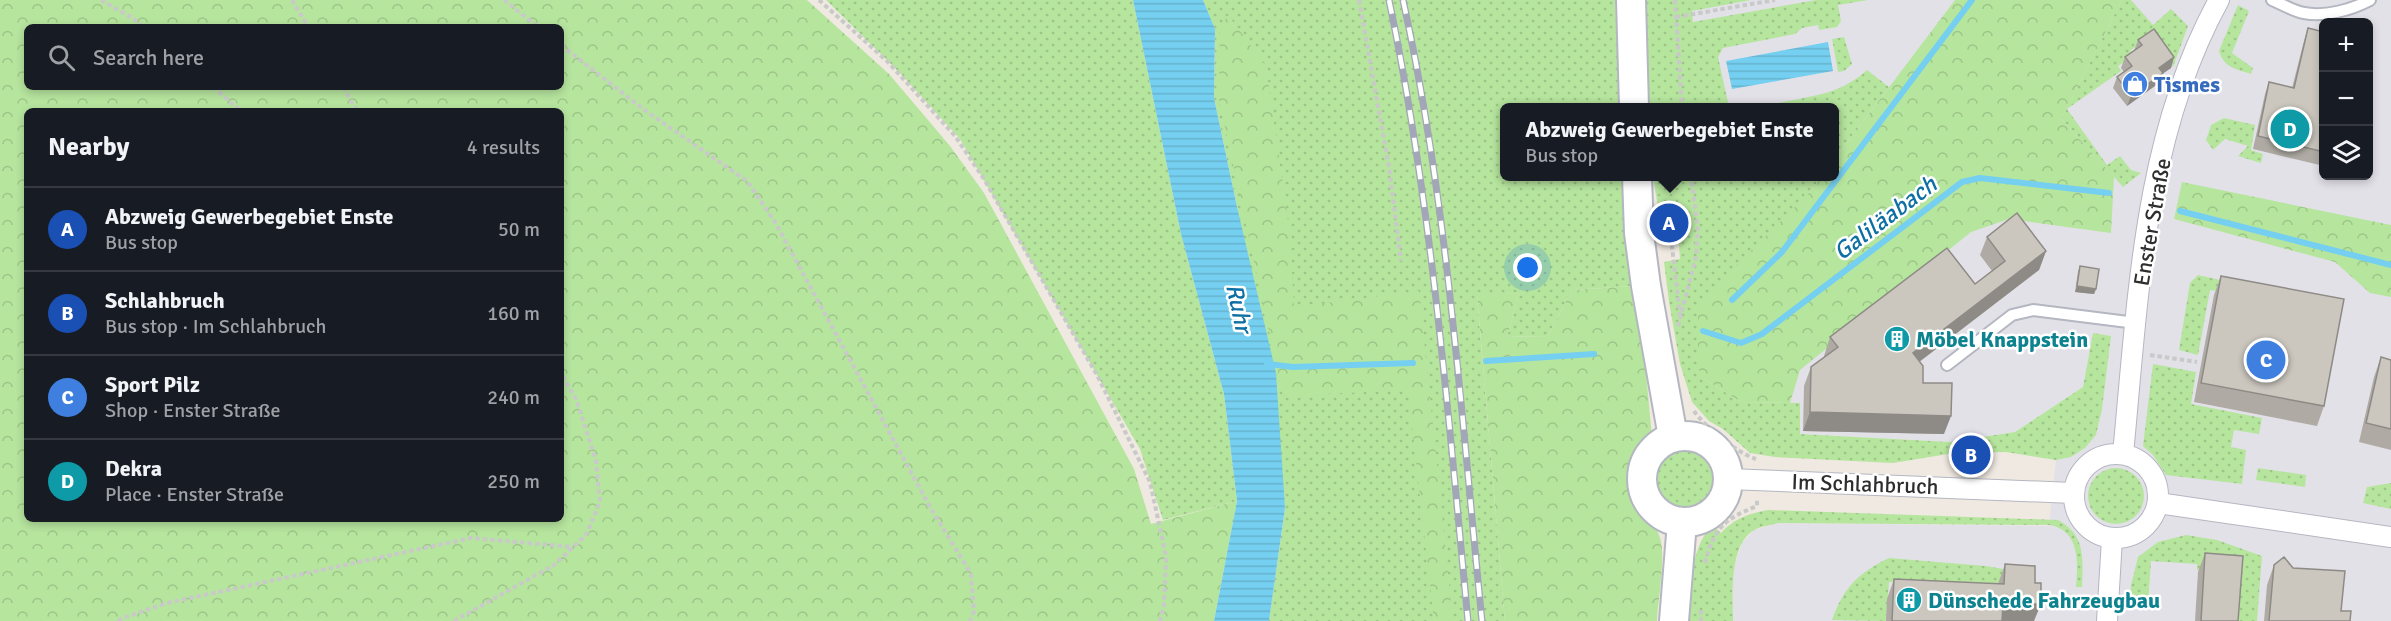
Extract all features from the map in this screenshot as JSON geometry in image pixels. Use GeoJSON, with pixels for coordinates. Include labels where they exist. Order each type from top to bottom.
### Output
{"type":"FeatureCollection","features":[{"type":"Feature","properties":{"kind":"main road"},"geometry":{"type":"LineString","coordinates":[[1631,0],[1634,103]]}},
{"type":"Feature","properties":{"kind":"main road"},"geometry":{"type":"LineString","coordinates":[[1637,181],[1639,233],[1646,286],[1673,437]]}},
{"type":"Feature","properties":{"kind":"main road"},"geometry":{"type":"LineString","coordinates":[[1689,436],[1704,440],[1717,450],[1725,464],[1728,479],[1726,493],[1719,506],[1696,521],[1682,522],[1658,513],[1649,503],[1642,480],[1643,469],[1652,451],[1665,440],[1689,436]]}},
{"type":"Feature","properties":{"kind":"main road"},"geometry":{"type":"LineString","coordinates":[[1674,621],[1682,522]]}},
{"type":"Feature","properties":{"kind":"street","name":"Enster Straße"},"geometry":{"type":"LineString","coordinates":[[2123,454],[2152,195],[2184,80],[2206,24],[2219,0]]}},
{"type":"Feature","properties":{"kind":"street"},"geometry":{"type":"LineString","coordinates":[[2123,454],[2136,458],[2154,477],[2158,490],[2158,503],[2147,526],[2125,538],[2112,539],[2100,536],[2081,521],[2073,493],[2079,474],[2087,464],[2104,455],[2123,454]]}},
{"type":"Feature","properties":{"kind":"street","name":"Im Schlahbruch"},"geometry":{"type":"LineString","coordinates":[[1728,479],[2073,493]]}},
{"type":"Feature","properties":{"kind":"street"},"geometry":{"type":"LineString","coordinates":[[2158,503],[2391,537]]}},
{"type":"Feature","properties":{"kind":"street"},"geometry":{"type":"LineString","coordinates":[[2107,621],[2112,539]]}},
{"type":"Feature","properties":{"kind":"lane"},"geometry":{"type":"LineString","coordinates":[[2272,0],[2303,13],[2317,13],[2358,7],[2370,0]]}},
{"type":"Feature","properties":{"kind":"lane"},"geometry":{"type":"LineString","coordinates":[[1947,365],[2012,315],[2023,311],[2033,310],[2136,323]]}},
{"type":"Feature","properties":{"kind":"path"},"geometry":{"type":"LineString","coordinates":[[101,0],[140,24]]}},
{"type":"Feature","properties":{"kind":"path"},"geometry":{"type":"LineString","coordinates":[[292,0],[306,24]]}},
{"type":"Feature","properties":{"kind":"path"},"geometry":{"type":"LineString","coordinates":[[504,0],[534,24]]}},
{"type":"Feature","properties":{"kind":"path"},"geometry":{"type":"LineString","coordinates":[[819,0],[888,62],[955,136],[984,179],[1097,375],[1150,482],[1166,556],[1164,604],[1160,621]]}},
{"type":"Feature","properties":{"kind":"path"},"geometry":{"type":"LineString","coordinates":[[1359,0],[1389,167],[1401,261]]}},
{"type":"Feature","properties":{"kind":"path"},"geometry":{"type":"LineString","coordinates":[[1675,0],[1682,103]]}},
{"type":"Feature","properties":{"kind":"path"},"geometry":{"type":"LineString","coordinates":[[1676,17],[1775,0]]}},
{"type":"Feature","properties":{"kind":"path"},"geometry":{"type":"LineString","coordinates":[[564,47],[643,109],[747,181],[775,222],[930,507],[971,574],[974,611],[969,621]]}},
{"type":"Feature","properties":{"kind":"path"},"geometry":{"type":"LineString","coordinates":[[216,90],[238,108]]}},
{"type":"Feature","properties":{"kind":"path"},"geometry":{"type":"LineString","coordinates":[[345,90],[355,108]]}},
{"type":"Feature","properties":{"kind":"path"},"geometry":{"type":"LineString","coordinates":[[1678,329],[1696,257],[1698,228],[1692,181]]}},
{"type":"Feature","properties":{"kind":"path"},"geometry":{"type":"LineString","coordinates":[[1670,230],[1680,317]]}},
{"type":"Feature","properties":{"kind":"path"},"geometry":{"type":"LineString","coordinates":[[2133,354],[2197,362]]}},
{"type":"Feature","properties":{"kind":"path"},"geometry":{"type":"LineString","coordinates":[[454,621],[554,565],[586,535],[600,502],[596,461],[576,399],[564,378]]}},
{"type":"Feature","properties":{"kind":"path"},"geometry":{"type":"LineString","coordinates":[[1692,408],[1697,416],[1745,456],[1757,459],[1757,506],[1729,518],[1717,530],[1709,548],[1704,572]]}},
{"type":"Feature","properties":{"kind":"path"},"geometry":{"type":"LineString","coordinates":[[118,621],[167,603],[471,538],[573,547]]}},
{"type":"Feature","properties":{"kind":"path"},"geometry":{"type":"LineString","coordinates":[[1701,621],[1702,600]]}},
{"type":"Feature","properties":{"kind":"shaded area"},"geometry":{"type":"Polygon","coordinates":[[[1691,0],[2391,0],[2391,621],[1733,621],[1732,573],[1742,543],[1754,530],[1779,523],[2049,526],[2056,460],[2071,457],[2085,448],[2096,435],[2111,336],[2093,333],[2083,387],[2015,432],[1950,442],[1800,434],[1800,403],[1741,402],[1712,181],[1839,181],[1839,103],[1703,103],[1691,0]]]}},
{"type":"Feature","properties":{"kind":"green space"},"geometry":{"type":"Polygon","coordinates":[[[0,0],[807,0],[889,74],[950,146],[984,193],[1134,469],[1151,524],[1237,501],[1214,621],[0,621],[0,0]]]}},
{"type":"Feature","properties":{"kind":"green space"},"geometry":{"type":"Polygon","coordinates":[[[826,0],[1133,0],[1181,234],[1224,394],[1237,501],[1163,520],[1140,449],[960,139],[900,73],[826,0]]]}},
{"type":"Feature","properties":{"kind":"green space"},"geometry":{"type":"Polygon","coordinates":[[[1203,0],[1615,0],[1620,103],[1500,103],[1500,181],[1623,181],[1633,286],[1572,290],[1548,336],[1507,337],[1519,293],[1477,296],[1505,621],[1269,621],[1285,508],[1237,207],[1214,98],[1215,29],[1203,0]]]}},
{"type":"Feature","properties":{"kind":"green space"},"geometry":{"type":"Polygon","coordinates":[[[1640,0],[1751,0],[1692,11],[1693,22],[1816,0],[1868,0],[1838,5],[1841,21],[1837,27],[1819,30],[1818,25],[1802,28],[1795,34],[1723,48],[1718,57],[1728,103],[1644,103],[1640,0]]]}},
{"type":"Feature","properties":{"kind":"green space"},"geometry":{"type":"Polygon","coordinates":[[[1955,0],[2122,0],[2061,119],[2114,177],[2111,233],[2009,219],[1971,232],[1800,370],[1790,403],[1741,402],[1704,379],[1698,368],[1698,304],[1810,192],[1818,181],[1839,181],[1839,153],[1955,0]]]}},
{"type":"Feature","properties":{"kind":"green space"},"geometry":{"type":"Polygon","coordinates":[[[2122,0],[2131,0],[2153,25],[2171,9],[2188,26],[2173,67],[2150,36],[2130,51],[2133,56],[2118,66],[2121,71],[2067,109],[2107,165],[2120,156],[2131,170],[2141,173],[2123,187],[2061,119],[2122,0]]]}},
{"type":"Feature","properties":{"kind":"green space"},"geometry":{"type":"Polygon","coordinates":[[[2238,5],[2249,11],[2232,53],[2253,68],[2251,74],[2227,64],[2219,51],[2238,5]]]}},
{"type":"Feature","properties":{"kind":"green space"},"geometry":{"type":"Polygon","coordinates":[[[1228,15],[1266,66],[1290,235],[1294,307],[1419,291],[1453,621],[1434,621],[1408,390],[1283,396],[1219,100],[1220,28],[1228,15]]]}},
{"type":"Feature","properties":{"kind":"green space"},"geometry":{"type":"Polygon","coordinates":[[[1844,37],[1852,64],[1844,71],[1838,72],[1832,39],[1844,37]]]}},
{"type":"Feature","properties":{"kind":"green space"},"geometry":{"type":"Polygon","coordinates":[[[1867,70],[1889,87],[1839,153],[1839,103],[1778,103],[1814,96],[1836,89],[1867,70]]]}},
{"type":"Feature","properties":{"kind":"green space"},"geometry":{"type":"Polygon","coordinates":[[[2224,118],[2255,125],[2251,150],[2263,154],[2261,163],[2238,156],[2248,146],[2225,139],[2213,150],[2206,140],[2211,125],[2224,118]]]}},
{"type":"Feature","properties":{"kind":"green space"},"geometry":{"type":"Polygon","coordinates":[[[1654,181],[1818,181],[1704,379],[1741,402],[1800,403],[1800,434],[1950,442],[2015,432],[2083,387],[2093,333],[2111,336],[2102,409],[2096,435],[2085,448],[2071,457],[2056,460],[2006,452],[1954,453],[1893,463],[1775,457],[1750,453],[1723,429],[1709,421],[1692,402],[1680,364],[1664,262],[1680,259],[1676,206],[1658,207],[1654,181]]]}},
{"type":"Feature","properties":{"kind":"green space"},"geometry":{"type":"Polygon","coordinates":[[[2182,182],[2391,225],[2391,297],[2370,293],[2335,262],[2174,219],[2182,182]]]}},
{"type":"Feature","properties":{"kind":"green space"},"geometry":{"type":"Polygon","coordinates":[[[2198,275],[2220,280],[2219,291],[2210,290],[2198,355],[2179,350],[2190,283],[2198,275]]]}},
{"type":"Feature","properties":{"kind":"green space"},"geometry":{"type":"Polygon","coordinates":[[[1633,286],[1643,341],[1652,437],[1632,466],[1630,483],[1638,502],[1658,532],[1662,546],[1657,621],[1505,621],[1477,295],[1519,293],[1507,337],[1548,336],[1572,290],[1633,286]]]}},
{"type":"Feature","properties":{"kind":"green space"},"geometry":{"type":"Polygon","coordinates":[[[2153,364],[2196,372],[2191,404],[2262,418],[2259,434],[2234,430],[2231,447],[2246,450],[2242,484],[2166,475],[2153,455],[2143,446],[2153,364]]]}},
{"type":"Feature","properties":{"kind":"green space"},"geometry":{"type":"Polygon","coordinates":[[[1689,450],[1706,458],[1714,469],[1715,483],[1710,501],[1697,508],[1670,508],[1657,488],[1655,470],[1666,457],[1676,452],[1689,450]]]}},
{"type":"Feature","properties":{"kind":"green space"},"geometry":{"type":"Polygon","coordinates":[[[2116,468],[2127,470],[2136,476],[2142,485],[2144,496],[2142,507],[2136,516],[2127,522],[2116,524],[2105,522],[2096,516],[2090,507],[2088,496],[2090,485],[2096,476],[2105,470],[2116,468]]]}},
{"type":"Feature","properties":{"kind":"green space"},"geometry":{"type":"Polygon","coordinates":[[[2258,468],[2306,475],[2305,487],[2256,480],[2258,468]]]}},
{"type":"Feature","properties":{"kind":"green space"},"geometry":{"type":"Polygon","coordinates":[[[2391,483],[2391,509],[2363,503],[2367,487],[2391,483]]]}},
{"type":"Feature","properties":{"kind":"green space"},"geometry":{"type":"Polygon","coordinates":[[[1768,510],[2058,520],[2074,533],[2078,540],[2083,567],[2082,587],[2076,587],[2077,558],[2072,541],[2060,528],[2050,525],[1779,523],[1756,529],[1747,536],[1741,546],[1734,571],[1733,621],[1686,621],[1695,558],[1699,546],[1712,525],[1721,533],[1742,517],[1768,510]]]}},
{"type":"Feature","properties":{"kind":"green space"},"geometry":{"type":"Polygon","coordinates":[[[2186,535],[2217,540],[2262,556],[2257,621],[2235,621],[2238,573],[2197,570],[2197,564],[2151,561],[2148,604],[2130,603],[2131,585],[2138,557],[2158,542],[2186,535]]]}},
{"type":"Feature","properties":{"kind":"green space"},"geometry":{"type":"Polygon","coordinates":[[[1889,558],[1986,566],[2014,571],[2028,586],[1889,582],[1886,621],[1832,620],[1842,598],[1853,582],[1869,569],[1889,558]]]}},
{"type":"Feature","properties":{"kind":"water","name":"Ruhr"},"geometry":{"type":"Polygon","coordinates":[[[1133,0],[1203,0],[1215,29],[1214,98],[1276,373],[1285,508],[1269,621],[1214,621],[1237,501],[1224,394],[1181,234],[1133,0]]]}},
{"type":"Feature","properties":{"kind":"water"},"geometry":{"type":"Polygon","coordinates":[[[1828,42],[1833,71],[1732,89],[1726,61],[1828,42]]]}},
{"type":"Feature","properties":{"kind":"building"},"geometry":{"type":"Polygon","coordinates":[[[2308,28],[2319,31],[2319,151],[2258,136],[2269,82],[2294,88],[2308,28]]]}},
{"type":"Feature","properties":{"kind":"building"},"geometry":{"type":"Polygon","coordinates":[[[2154,29],[2174,57],[2159,68],[2163,73],[2131,96],[2117,77],[2132,66],[2125,57],[2142,45],[2138,40],[2154,29]]]}},
{"type":"Feature","properties":{"kind":"building","name":"Möbel Knappstein"},"geometry":{"type":"Polygon","coordinates":[[[2017,213],[2046,251],[1913,353],[1923,366],[1923,383],[1952,383],[1951,416],[1810,412],[1811,367],[1838,347],[1830,337],[1947,248],[1975,284],[2005,261],[1987,237],[2017,213]]]}},
{"type":"Feature","properties":{"kind":"building"},"geometry":{"type":"Polygon","coordinates":[[[2080,266],[2099,269],[2096,289],[2077,286],[2080,266]]]}},
{"type":"Feature","properties":{"kind":"building"},"geometry":{"type":"Polygon","coordinates":[[[2221,276],[2344,299],[2324,406],[2201,383],[2221,276]]]}},
{"type":"Feature","properties":{"kind":"building"},"geometry":{"type":"Polygon","coordinates":[[[2381,357],[2391,360],[2391,429],[2366,423],[2381,357]]]}},
{"type":"Feature","properties":{"kind":"building"},"geometry":{"type":"Polygon","coordinates":[[[2205,553],[2243,556],[2238,621],[2201,621],[2205,553]]]}},
{"type":"Feature","properties":{"kind":"building"},"geometry":{"type":"Polygon","coordinates":[[[2284,557],[2293,568],[2345,571],[2341,611],[2351,611],[2350,621],[2269,621],[2274,565],[2284,557]]]}},
{"type":"Feature","properties":{"kind":"building"},"geometry":{"type":"Polygon","coordinates":[[[2005,564],[2035,566],[2035,583],[2041,583],[2041,604],[2003,603],[2002,621],[1892,621],[1894,579],[2004,584],[2005,564]]]}},
{"type":"Feature","properties":{"kind":"waterway"},"geometry":{"type":"LineString","coordinates":[[1839,176],[1972,0]]}},
{"type":"Feature","properties":{"kind":"waterway","name":"Galiläabach"},"geometry":{"type":"LineString","coordinates":[[1703,331],[1741,343],[1762,334],[1962,182],[1980,178],[2109,193]]}},
{"type":"Feature","properties":{"kind":"waterway"},"geometry":{"type":"LineString","coordinates":[[1732,300],[1782,252],[1836,181]]}},
{"type":"Feature","properties":{"kind":"waterway","name":"Galiläabach"},"geometry":{"type":"LineString","coordinates":[[2180,211],[2391,265]]}},
{"type":"Feature","properties":{"kind":"waterway"},"geometry":{"type":"LineString","coordinates":[[1486,361],[1594,354]]}},
{"type":"Feature","properties":{"kind":"waterway"},"geometry":{"type":"LineString","coordinates":[[1267,364],[1293,367],[1413,363]]}},
{"type":"Feature","properties":{"kind":"railway"},"geometry":{"type":"LineString","coordinates":[[1389,0],[1417,154],[1428,232],[1446,387],[1468,621]]}},
{"type":"Feature","properties":{"kind":"railway"},"geometry":{"type":"LineString","coordinates":[[1403,0],[1431,154],[1452,309],[1482,621]]}},
{"type":"Feature","properties":{"kind":"place","name":"Tismes"},"geometry":{"type":"Point","coordinates":[2135,84]}},
{"type":"Feature","properties":{"kind":"place","name":"Dekra"},"geometry":{"type":"Point","coordinates":[2290,129]}},
{"type":"Feature","properties":{"kind":"place","name":"Abzweig Gewerbegebiet Enste"},"geometry":{"type":"Point","coordinates":[1669,223]}},
{"type":"Feature","properties":{"kind":"place","name":"Möbel Knappstein"},"geometry":{"type":"Point","coordinates":[1897,339]}},
{"type":"Feature","properties":{"kind":"place","name":"Sport Pilz"},"geometry":{"type":"Point","coordinates":[2266,360]}},
{"type":"Feature","properties":{"kind":"place","name":"Schlahbruch"},"geometry":{"type":"Point","coordinates":[1971,455]}},
{"type":"Feature","properties":{"kind":"place","name":"Dünschede Fahrzeugbau"},"geometry":{"type":"Point","coordinates":[1909,600]}}]}
